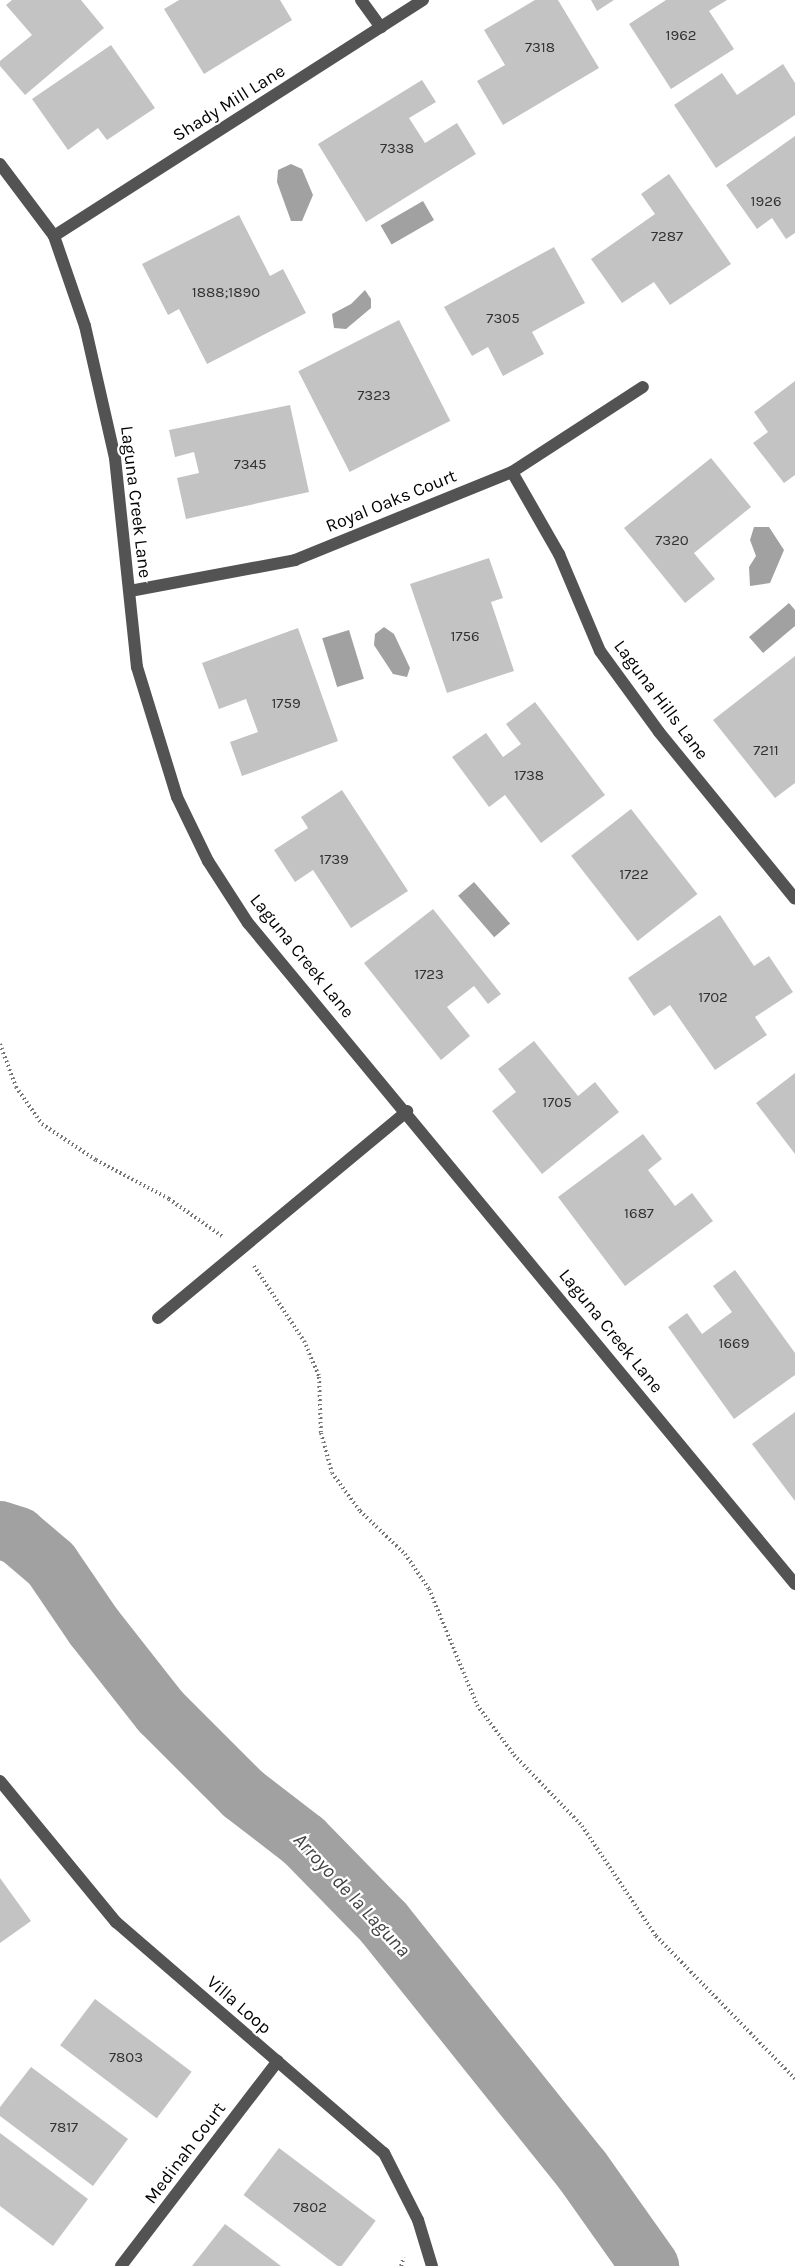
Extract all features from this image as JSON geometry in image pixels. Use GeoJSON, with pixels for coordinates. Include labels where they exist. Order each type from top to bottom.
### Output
{"type":"FeatureCollection","features":[{"type":"Feature","properties":{"kind":"street"},"geometry":{"type":"LineString","coordinates":[[362,0],[381,28]]}},
{"type":"Feature","properties":{"kind":"street","name":"Shady Mill Lane"},"geometry":{"type":"LineString","coordinates":[[54,236],[423,0]]}},
{"type":"Feature","properties":{"kind":"street","name":"Laguna Creek Lane"},"geometry":{"type":"LineString","coordinates":[[0,164],[54,236],[85,326],[104,397],[115,458],[137,667],[155,735],[177,797],[208,861],[248,923],[407,1111],[795,1584]]}},
{"type":"Feature","properties":{"kind":"street","name":"Royal Oaks Court"},"geometry":{"type":"LineString","coordinates":[[130,591],[295,560],[512,472],[643,387]]}},
{"type":"Feature","properties":{"kind":"street","name":"Laguna Hills Lane"},"geometry":{"type":"LineString","coordinates":[[512,472],[559,554],[600,651],[659,732],[795,899]]}},
{"type":"Feature","properties":{"kind":"street"},"geometry":{"type":"LineString","coordinates":[[158,1318],[407,1111]]}},
{"type":"Feature","properties":{"kind":"street","name":"Villa Loop"},"geometry":{"type":"LineString","coordinates":[[0,1781],[116,1922],[384,2153],[418,2220],[432,2266]]}},
{"type":"Feature","properties":{"kind":"street","name":"Medinah Court"},"geometry":{"type":"LineString","coordinates":[[121,2266],[278,2061]]}},
{"type":"Feature","properties":{"kind":"path"},"geometry":{"type":"LineString","coordinates":[[0,1044],[16,1087],[42,1124],[96,1160],[169,1199],[240,1249],[279,1297],[304,1341],[318,1377],[321,1433],[332,1473],[360,1511],[405,1554],[429,1588],[477,1705],[513,1755],[582,1826],[656,1936],[795,2079]]}},
{"type":"Feature","properties":{"kind":"shaded area"},"geometry":{"type":"Polygon","coordinates":[[[291,164],[302,169],[313,195],[302,221],[291,221],[277,182],[278,170],[291,164]]]}},
{"type":"Feature","properties":{"kind":"shaded area"},"geometry":{"type":"Polygon","coordinates":[[[423,201],[434,220],[392,245],[381,226],[423,201]]]}},
{"type":"Feature","properties":{"kind":"shaded area"},"geometry":{"type":"Polygon","coordinates":[[[365,290],[371,299],[371,308],[346,329],[334,328],[332,314],[351,304],[365,290]]]}},
{"type":"Feature","properties":{"kind":"shaded area"},"geometry":{"type":"Polygon","coordinates":[[[754,527],[769,527],[784,550],[770,583],[750,586],[749,567],[756,556],[750,540],[754,527]]]}},
{"type":"Feature","properties":{"kind":"shaded area"},"geometry":{"type":"Polygon","coordinates":[[[789,603],[795,610],[795,626],[763,653],[749,637],[789,603]]]}},
{"type":"Feature","properties":{"kind":"shaded area"},"geometry":{"type":"Polygon","coordinates":[[[384,627],[394,634],[410,668],[407,677],[393,674],[374,645],[375,634],[384,627]]]}},
{"type":"Feature","properties":{"kind":"shaded area"},"geometry":{"type":"Polygon","coordinates":[[[349,630],[364,679],[337,687],[322,638],[349,630]]]}},
{"type":"Feature","properties":{"kind":"shaded area"},"geometry":{"type":"Polygon","coordinates":[[[474,882],[510,924],[494,937],[458,896],[474,882]]]}},
{"type":"Feature","properties":{"kind":"building"},"geometry":{"type":"Polygon","coordinates":[[[12,0],[81,0],[104,28],[25,95],[0,66],[0,61],[32,35],[6,5],[12,0]]]}},
{"type":"Feature","properties":{"kind":"building"},"geometry":{"type":"Polygon","coordinates":[[[179,0],[280,0],[292,20],[204,74],[164,9],[179,0]]]}},
{"type":"Feature","properties":{"kind":"building"},"geometry":{"type":"Polygon","coordinates":[[[535,0],[558,0],[599,68],[503,125],[477,81],[505,65],[484,30],[535,0]]]}},
{"type":"Feature","properties":{"kind":"building"},"geometry":{"type":"Polygon","coordinates":[[[591,0],[614,0],[597,11],[591,0]]]}},
{"type":"Feature","properties":{"kind":"building"},"geometry":{"type":"Polygon","coordinates":[[[666,0],[727,0],[709,11],[734,49],[671,89],[629,24],[666,0]]]}},
{"type":"Feature","properties":{"kind":"building"},"geometry":{"type":"Polygon","coordinates":[[[111,45],[155,108],[107,140],[98,128],[68,150],[32,99],[111,45]]]}},
{"type":"Feature","properties":{"kind":"building"},"geometry":{"type":"Polygon","coordinates":[[[783,64],[795,83],[795,115],[716,168],[674,105],[722,73],[737,95],[783,64]]]}},
{"type":"Feature","properties":{"kind":"building"},"geometry":{"type":"Polygon","coordinates":[[[422,80],[436,102],[409,118],[425,143],[457,123],[476,154],[366,222],[318,144],[422,80]]]}},
{"type":"Feature","properties":{"kind":"building"},"geometry":{"type":"Polygon","coordinates":[[[795,136],[795,233],[786,239],[772,218],[757,229],[726,185],[795,136]]]}},
{"type":"Feature","properties":{"kind":"building"},"geometry":{"type":"Polygon","coordinates":[[[669,174],[731,264],[670,305],[654,282],[622,303],[591,259],[655,214],[641,194],[669,174]]]}},
{"type":"Feature","properties":{"kind":"building"},"geometry":{"type":"Polygon","coordinates":[[[239,215],[270,276],[283,269],[306,313],[207,364],[179,309],[168,315],[142,264],[239,215]]]}},
{"type":"Feature","properties":{"kind":"building"},"geometry":{"type":"Polygon","coordinates":[[[554,247],[585,303],[532,332],[544,354],[503,376],[488,347],[472,356],[444,307],[554,247]]]}},
{"type":"Feature","properties":{"kind":"building"},"geometry":{"type":"Polygon","coordinates":[[[399,320],[450,421],[350,472],[298,371],[399,320]]]}},
{"type":"Feature","properties":{"kind":"building"},"geometry":{"type":"Polygon","coordinates":[[[795,381],[795,475],[784,483],[753,443],[768,432],[754,412],[795,381]]]}},
{"type":"Feature","properties":{"kind":"building"},"geometry":{"type":"Polygon","coordinates":[[[290,405],[309,492],[186,519],[177,478],[199,473],[194,452],[175,457],[169,430],[290,405]]]}},
{"type":"Feature","properties":{"kind":"building"},"geometry":{"type":"Polygon","coordinates":[[[711,458],[751,507],[694,553],[715,579],[685,603],[624,528],[711,458]]]}},
{"type":"Feature","properties":{"kind":"building"},"geometry":{"type":"Polygon","coordinates":[[[489,558],[503,598],[491,602],[514,671],[447,693],[410,584],[489,558]]]}},
{"type":"Feature","properties":{"kind":"building"},"geometry":{"type":"Polygon","coordinates":[[[298,628],[338,741],[242,776],[230,742],[258,732],[246,699],[219,709],[202,663],[298,628]]]}},
{"type":"Feature","properties":{"kind":"building"},"geometry":{"type":"Polygon","coordinates":[[[795,656],[795,783],[775,798],[713,720],[795,656]]]}},
{"type":"Feature","properties":{"kind":"building"},"geometry":{"type":"Polygon","coordinates":[[[535,702],[605,795],[541,843],[505,795],[489,807],[452,757],[486,733],[503,757],[521,744],[506,724],[535,702]]]}},
{"type":"Feature","properties":{"kind":"building"},"geometry":{"type":"Polygon","coordinates":[[[342,790],[408,891],[351,928],[313,870],[295,882],[274,850],[308,828],[301,817],[342,790]]]}},
{"type":"Feature","properties":{"kind":"building"},"geometry":{"type":"Polygon","coordinates":[[[631,809],[697,894],[638,941],[571,856],[631,809]]]}},
{"type":"Feature","properties":{"kind":"building"},"geometry":{"type":"Polygon","coordinates":[[[433,909],[501,994],[488,1004],[474,986],[447,1007],[470,1036],[441,1060],[364,963],[433,909]]]}},
{"type":"Feature","properties":{"kind":"building"},"geometry":{"type":"Polygon","coordinates":[[[720,915],[754,966],[769,956],[793,992],[755,1017],[767,1035],[715,1070],[670,1005],[654,1016],[628,978],[720,915]]]}},
{"type":"Feature","properties":{"kind":"building"},"geometry":{"type":"Polygon","coordinates":[[[534,1041],[578,1096],[595,1082],[619,1112],[542,1174],[492,1111],[516,1092],[498,1069],[534,1041]]]}},
{"type":"Feature","properties":{"kind":"building"},"geometry":{"type":"Polygon","coordinates":[[[795,1073],[795,1154],[756,1103],[795,1073]]]}},
{"type":"Feature","properties":{"kind":"building"},"geometry":{"type":"Polygon","coordinates":[[[643,1134],[662,1159],[648,1170],[675,1206],[692,1193],[713,1221],[625,1286],[558,1197],[643,1134]]]}},
{"type":"Feature","properties":{"kind":"building"},"geometry":{"type":"Polygon","coordinates":[[[735,1270],[795,1353],[795,1375],[734,1419],[668,1327],[687,1313],[702,1334],[732,1312],[713,1286],[735,1270]]]}},
{"type":"Feature","properties":{"kind":"building"},"geometry":{"type":"Polygon","coordinates":[[[795,1412],[795,1501],[752,1444],[795,1412]]]}},
{"type":"Feature","properties":{"kind":"building"},"geometry":{"type":"Polygon","coordinates":[[[0,1878],[31,1921],[0,1943],[0,1878]]]}},
{"type":"Feature","properties":{"kind":"building"},"geometry":{"type":"Polygon","coordinates":[[[95,1999],[192,2072],[157,2118],[60,2045],[95,1999]]]}},
{"type":"Feature","properties":{"kind":"building"},"geometry":{"type":"Polygon","coordinates":[[[31,2067],[128,2139],[93,2186],[0,2116],[0,2107],[31,2067]]]}},
{"type":"Feature","properties":{"kind":"building"},"geometry":{"type":"Polygon","coordinates":[[[0,2133],[88,2199],[53,2246],[0,2206],[0,2133]]]}},
{"type":"Feature","properties":{"kind":"building"},"geometry":{"type":"Polygon","coordinates":[[[279,2148],[376,2221],[342,2266],[338,2266],[243,2195],[279,2148]]]}},
{"type":"Feature","properties":{"kind":"building"},"geometry":{"type":"Polygon","coordinates":[[[225,2224],[281,2266],[192,2266],[225,2224]]]}},
{"type":"Feature","properties":{"kind":"waterway","name":"Arroyo de la Laguna"},"geometry":{"type":"LineString","coordinates":[[0,1530],[18,1536],[51,1564],[94,1627],[161,1712],[243,1794],[304,1841],[384,1923],[582,2170],[650,2266]]}}]}
